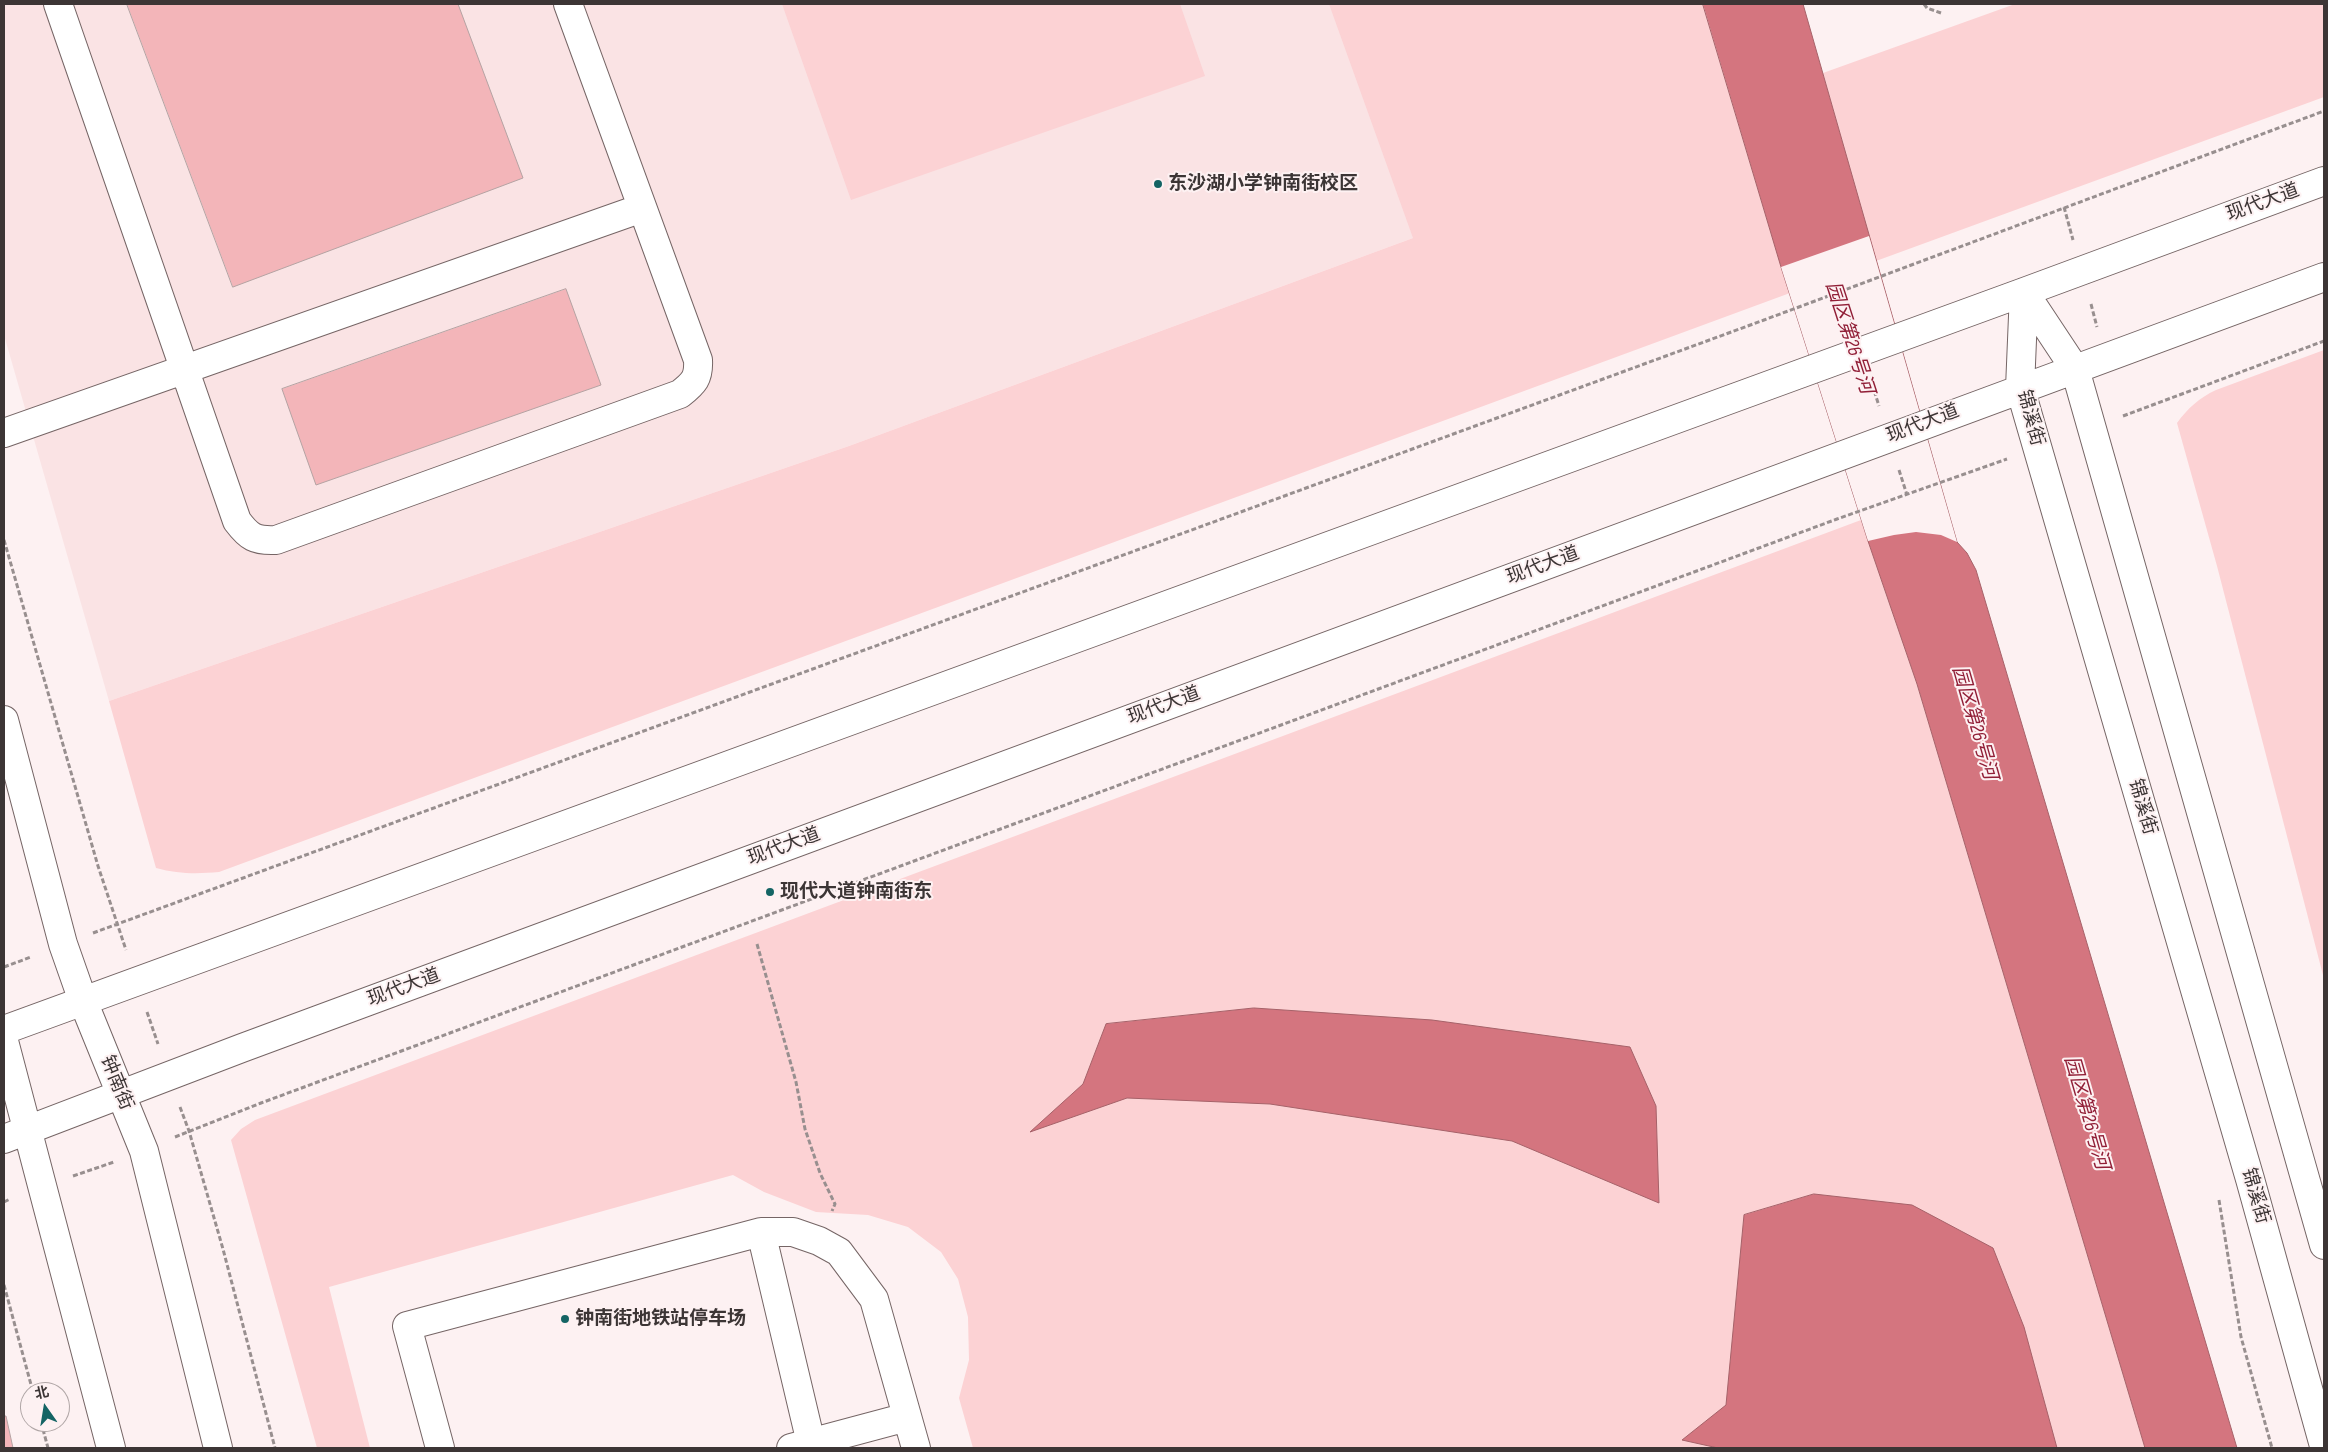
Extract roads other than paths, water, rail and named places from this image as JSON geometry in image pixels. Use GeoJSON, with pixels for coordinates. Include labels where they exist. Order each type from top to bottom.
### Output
{"type":"FeatureCollection","features":[{"type":"Feature","properties":{"kind":"main road"},"geometry":{"type":"LineString","coordinates":[[58,4],[236,521],[248,535],[262,540],[276,540],[680,394],[692,384],[699,372],[698,360],[568,4]]}},
{"type":"Feature","properties":{"kind":"main road","name":"现代大道"},"geometry":{"type":"LineString","coordinates":[[4,1030],[1862,352],[2324,180]]}},
{"type":"Feature","properties":{"kind":"main road"},"geometry":{"type":"LineString","coordinates":[[4,433],[642,208]]}},
{"type":"Feature","properties":{"kind":"main road","name":"现代大道"},"geometry":{"type":"LineString","coordinates":[[16,1134],[1923,424],[2324,277]]}},
{"type":"Feature","properties":{"kind":"main road"},"geometry":{"type":"LineString","coordinates":[[2024,292],[2075,369],[2324,1246]]}},
{"type":"Feature","properties":{"kind":"main road","name":"锦溪街"},"geometry":{"type":"LineString","coordinates":[[2024,292],[2020,388],[2242,1150],[2324,1446]]}},
{"type":"Feature","properties":{"kind":"main road","name":"钟南街"},"geometry":{"type":"LineString","coordinates":[[4,720],[63,944],[83,1001],[144,1151],[218,1448]]}},
{"type":"Feature","properties":{"kind":"main road"},"geometry":{"type":"LineString","coordinates":[[4,1041],[16,1134],[43,1187],[111,1448]]}},
{"type":"Feature","properties":{"kind":"main road"},"geometry":{"type":"LineString","coordinates":[[761,1232],[801,1445],[907,1417]]}},
{"type":"Feature","properties":{"kind":"main road"},"geometry":{"type":"LineString","coordinates":[[440,1448],[407,1326],[761,1232],[793,1232],[820,1241],[838,1252],[874,1299],[916,1448]]}},
{"type":"Feature","properties":{"kind":"water","name":"园区第26号河"},"geometry":{"type":"Polygon","coordinates":[[[1703,4],[1803,4],[1957,542],[1967,553],[1976,570],[2237,1448],[2145,1448],[1917,684],[1868,541],[1781,267],[1703,4]]]}},
{"type":"Feature","properties":{"kind":"water"},"geometry":{"type":"Polygon","coordinates":[[[1254,1008],[1432,1020],[1630,1047],[1656,1106],[1659,1203],[1512,1141],[1270,1104],[1127,1098],[1030,1132],[1083,1084],[1106,1024],[1254,1008]]]}},
{"type":"Feature","properties":{"kind":"water"},"geometry":{"type":"Polygon","coordinates":[[[1814,1194],[1912,1205],[1993,1248],[2024,1327],[2057,1448],[1718,1448],[1682,1440],[1726,1405],[1744,1215],[1814,1194]]]}},
{"type":"Feature","properties":{"kind":"place","name":"东沙湖小学钟南街校区"},"geometry":{"type":"Point","coordinates":[1158,184]}},
{"type":"Feature","properties":{"kind":"place","name":"现代大道钟南街东"},"geometry":{"type":"Point","coordinates":[770,892]}},
{"type":"Feature","properties":{"kind":"place","name":"钟南街地铁站停车场"},"geometry":{"type":"Point","coordinates":[565,1319]}}]}
